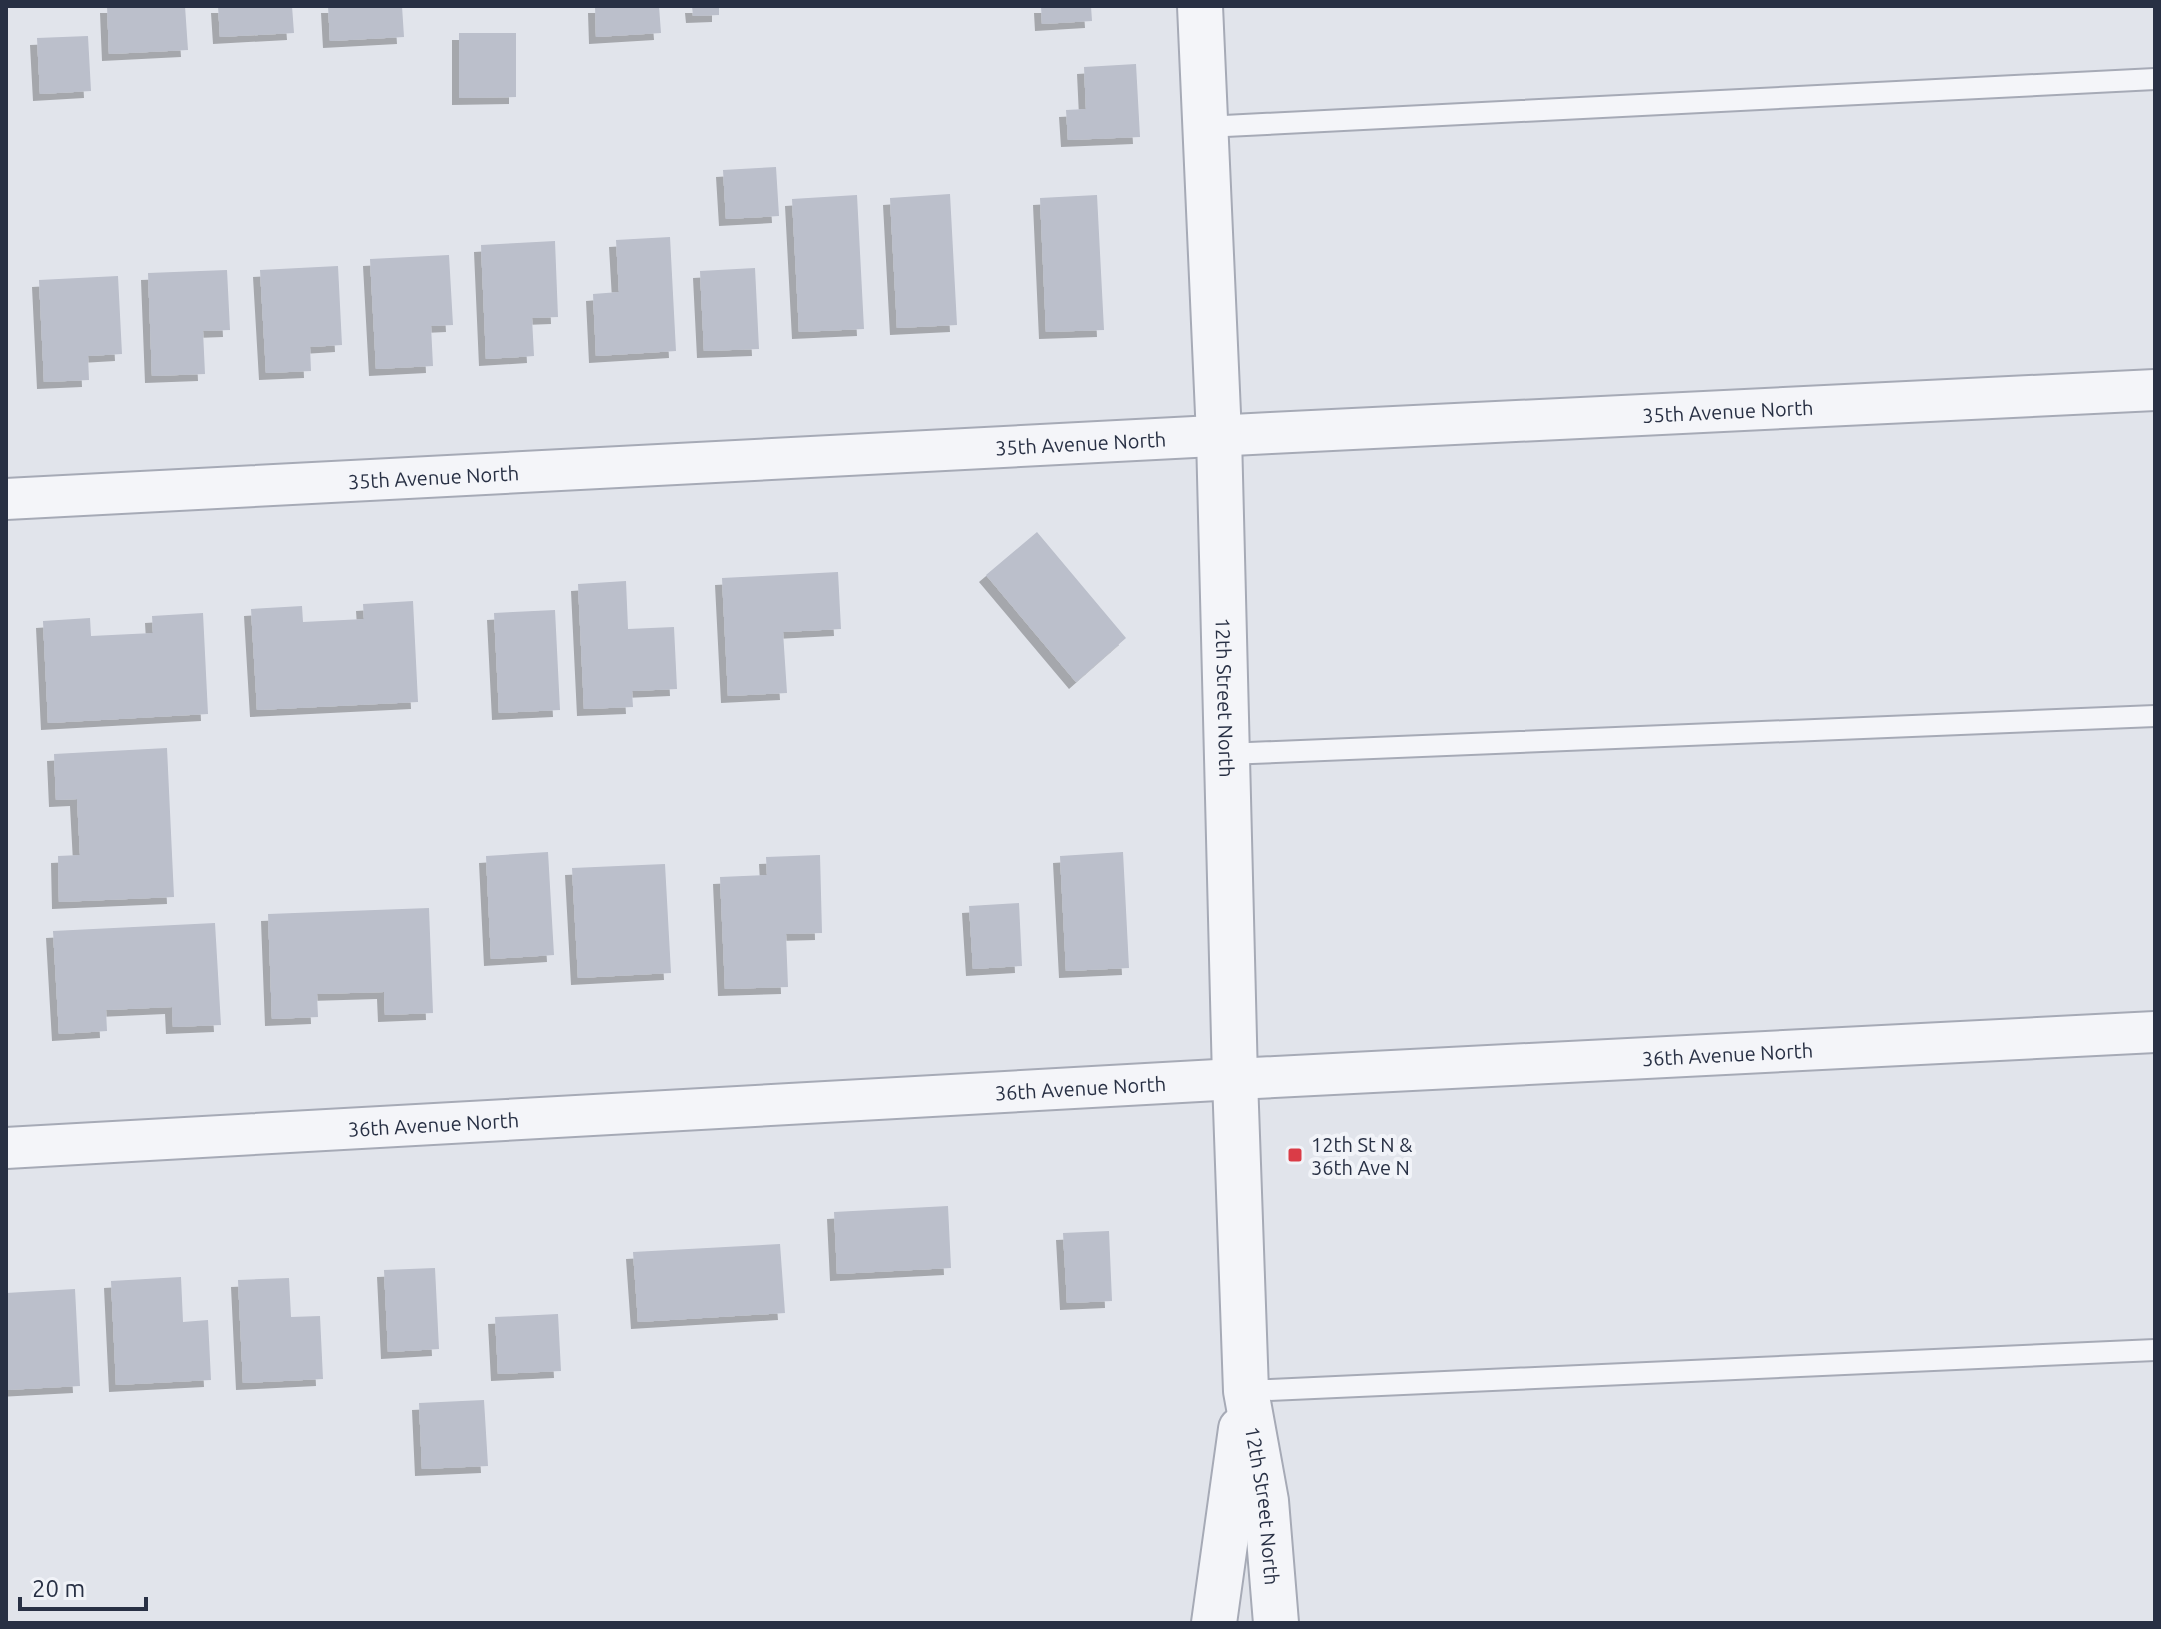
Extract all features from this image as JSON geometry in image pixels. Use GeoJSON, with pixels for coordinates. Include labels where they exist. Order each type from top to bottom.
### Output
{"type":"FeatureCollection","features":[{"type":"Feature","properties":{"kind":"street","name":"12th Street North"},"geometry":{"type":"LineString","coordinates":[[1200,6],[1219,436],[1246,1391],[1266,1501],[1276,1623]]}},
{"type":"Feature","properties":{"kind":"street","name":"35th Avenue North"},"geometry":{"type":"LineString","coordinates":[[6,499],[2155,390]]}},
{"type":"Feature","properties":{"kind":"street","name":"36th Avenue North"},"geometry":{"type":"LineString","coordinates":[[6,1148],[1235,1079],[2155,1032]]}},
{"type":"Feature","properties":{"kind":"street","name":"12th Street North"},"geometry":{"type":"LineString","coordinates":[[1214,1623],[1246,1391]]}},
{"type":"Feature","properties":{"kind":"lane"},"geometry":{"type":"LineString","coordinates":[[1205,127],[2155,79]]}},
{"type":"Feature","properties":{"kind":"lane"},"geometry":{"type":"LineString","coordinates":[[1226,754],[2155,716]]}},
{"type":"Feature","properties":{"kind":"lane"},"geometry":{"type":"LineString","coordinates":[[1246,1391],[2155,1350]]}},
{"type":"Feature","properties":{"kind":"building"},"geometry":{"type":"Polygon","coordinates":[[[107,6],[185,6],[188,50],[109,54],[107,6]]]}},
{"type":"Feature","properties":{"kind":"building"},"geometry":{"type":"Polygon","coordinates":[[[218,6],[292,6],[294,33],[220,37],[218,6]]]}},
{"type":"Feature","properties":{"kind":"building"},"geometry":{"type":"Polygon","coordinates":[[[328,6],[402,6],[404,37],[330,41],[328,6]]]}},
{"type":"Feature","properties":{"kind":"building"},"geometry":{"type":"Polygon","coordinates":[[[595,6],[659,6],[661,33],[596,37],[595,6]]]}},
{"type":"Feature","properties":{"kind":"building"},"geometry":{"type":"Polygon","coordinates":[[[692,6],[719,6],[719,15],[693,16],[692,6]]]}},
{"type":"Feature","properties":{"kind":"building"},"geometry":{"type":"Polygon","coordinates":[[[1041,6],[1091,6],[1092,21],[1042,24],[1041,6]]]}},
{"type":"Feature","properties":{"kind":"building"},"geometry":{"type":"Polygon","coordinates":[[[459,33],[516,33],[516,97],[459,98],[459,33]]]}},
{"type":"Feature","properties":{"kind":"building"},"geometry":{"type":"Polygon","coordinates":[[[88,36],[91,91],[40,94],[37,38],[88,36]]]}},
{"type":"Feature","properties":{"kind":"building"},"geometry":{"type":"Polygon","coordinates":[[[1136,64],[1140,137],[1068,140],[1066,110],[1086,109],[1084,67],[1136,64]]]}},
{"type":"Feature","properties":{"kind":"building"},"geometry":{"type":"Polygon","coordinates":[[[776,167],[779,216],[726,219],[723,170],[776,167]]]}},
{"type":"Feature","properties":{"kind":"building"},"geometry":{"type":"Polygon","coordinates":[[[950,194],[957,325],[897,328],[890,198],[950,194]]]}},
{"type":"Feature","properties":{"kind":"building"},"geometry":{"type":"Polygon","coordinates":[[[857,195],[864,329],[799,332],[792,199],[857,195]]]}},
{"type":"Feature","properties":{"kind":"building"},"geometry":{"type":"Polygon","coordinates":[[[1097,195],[1104,330],[1046,332],[1040,198],[1097,195]]]}},
{"type":"Feature","properties":{"kind":"building"},"geometry":{"type":"Polygon","coordinates":[[[670,237],[676,351],[596,356],[593,294],[619,292],[616,240],[670,237]]]}},
{"type":"Feature","properties":{"kind":"building"},"geometry":{"type":"Polygon","coordinates":[[[555,241],[558,317],[532,318],[534,356],[486,359],[481,245],[555,241]]]}},
{"type":"Feature","properties":{"kind":"building"},"geometry":{"type":"Polygon","coordinates":[[[449,255],[453,325],[431,326],[433,366],[376,369],[370,259],[449,255]]]}},
{"type":"Feature","properties":{"kind":"building"},"geometry":{"type":"Polygon","coordinates":[[[338,266],[342,345],[310,347],[311,371],[266,373],[260,270],[338,266]]]}},
{"type":"Feature","properties":{"kind":"building"},"geometry":{"type":"Polygon","coordinates":[[[755,268],[759,349],[704,351],[700,271],[755,268]]]}},
{"type":"Feature","properties":{"kind":"building"},"geometry":{"type":"Polygon","coordinates":[[[227,270],[230,330],[203,331],[205,374],[152,376],[148,273],[227,270]]]}},
{"type":"Feature","properties":{"kind":"building"},"geometry":{"type":"Polygon","coordinates":[[[118,276],[122,354],[88,356],[89,380],[44,382],[39,280],[118,276]]]}},
{"type":"Feature","properties":{"kind":"building"},"geometry":{"type":"Polygon","coordinates":[[[1037,532],[1126,638],[1076,682],[986,575],[1037,532]]]}},
{"type":"Feature","properties":{"kind":"building"},"geometry":{"type":"Polygon","coordinates":[[[838,572],[841,629],[783,632],[787,693],[728,696],[722,578],[838,572]]]}},
{"type":"Feature","properties":{"kind":"building"},"geometry":{"type":"Polygon","coordinates":[[[626,581],[628,629],[674,627],[677,689],[632,691],[633,707],[584,709],[578,584],[626,581]]]}},
{"type":"Feature","properties":{"kind":"building"},"geometry":{"type":"Polygon","coordinates":[[[413,601],[418,702],[257,710],[251,609],[302,606],[303,622],[364,619],[363,604],[413,601]]]}},
{"type":"Feature","properties":{"kind":"building"},"geometry":{"type":"Polygon","coordinates":[[[555,610],[560,710],[499,713],[494,613],[555,610]]]}},
{"type":"Feature","properties":{"kind":"building"},"geometry":{"type":"Polygon","coordinates":[[[203,613],[208,714],[48,723],[43,621],[90,618],[91,636],[153,633],[152,616],[203,613]]]}},
{"type":"Feature","properties":{"kind":"building"},"geometry":{"type":"Polygon","coordinates":[[[167,748],[174,897],[59,902],[58,856],[80,855],[77,799],[56,800],[54,754],[167,748]]]}},
{"type":"Feature","properties":{"kind":"building"},"geometry":{"type":"Polygon","coordinates":[[[548,852],[554,955],[491,959],[486,856],[548,852]]]}},
{"type":"Feature","properties":{"kind":"building"},"geometry":{"type":"Polygon","coordinates":[[[1123,852],[1129,968],[1066,971],[1060,856],[1123,852]]]}},
{"type":"Feature","properties":{"kind":"building"},"geometry":{"type":"Polygon","coordinates":[[[820,855],[822,933],[786,934],[788,987],[725,989],[720,877],[767,875],[766,857],[820,855]]]}},
{"type":"Feature","properties":{"kind":"building"},"geometry":{"type":"Polygon","coordinates":[[[665,864],[671,973],[578,978],[572,868],[665,864]]]}},
{"type":"Feature","properties":{"kind":"building"},"geometry":{"type":"Polygon","coordinates":[[[1019,903],[1022,966],[973,969],[969,906],[1019,903]]]}},
{"type":"Feature","properties":{"kind":"building"},"geometry":{"type":"Polygon","coordinates":[[[429,908],[433,1013],[385,1015],[384,992],[317,994],[318,1017],[272,1019],[268,914],[429,908]]]}},
{"type":"Feature","properties":{"kind":"building"},"geometry":{"type":"Polygon","coordinates":[[[215,923],[221,1025],[173,1027],[172,1007],[106,1010],[107,1031],[59,1034],[53,931],[215,923]]]}},
{"type":"Feature","properties":{"kind":"building"},"geometry":{"type":"Polygon","coordinates":[[[948,1206],[951,1268],[837,1274],[834,1212],[948,1206]]]}},
{"type":"Feature","properties":{"kind":"building"},"geometry":{"type":"Polygon","coordinates":[[[1109,1231],[1112,1301],[1067,1303],[1063,1233],[1109,1231]]]}},
{"type":"Feature","properties":{"kind":"building"},"geometry":{"type":"Polygon","coordinates":[[[780,1244],[785,1313],[638,1322],[633,1252],[780,1244]]]}},
{"type":"Feature","properties":{"kind":"building"},"geometry":{"type":"Polygon","coordinates":[[[435,1268],[439,1349],[388,1352],[384,1270],[435,1268]]]}},
{"type":"Feature","properties":{"kind":"building"},"geometry":{"type":"Polygon","coordinates":[[[181,1277],[183,1322],[208,1320],[211,1380],[116,1385],[111,1281],[181,1277]]]}},
{"type":"Feature","properties":{"kind":"building"},"geometry":{"type":"Polygon","coordinates":[[[289,1278],[291,1317],[320,1316],[323,1379],[243,1383],[238,1280],[289,1278]]]}},
{"type":"Feature","properties":{"kind":"building"},"geometry":{"type":"Polygon","coordinates":[[[75,1289],[80,1386],[6,1390],[6,1293],[75,1289]]]}},
{"type":"Feature","properties":{"kind":"building"},"geometry":{"type":"Polygon","coordinates":[[[558,1314],[561,1371],[498,1374],[495,1317],[558,1314]]]}},
{"type":"Feature","properties":{"kind":"building"},"geometry":{"type":"Polygon","coordinates":[[[484,1400],[488,1466],[422,1469],[419,1403],[484,1400]]]}},
{"type":"Feature","properties":{"kind":"place","name":"12th St N & 36th Ave N"},"geometry":{"type":"Point","coordinates":[1295,1155]}}]}
